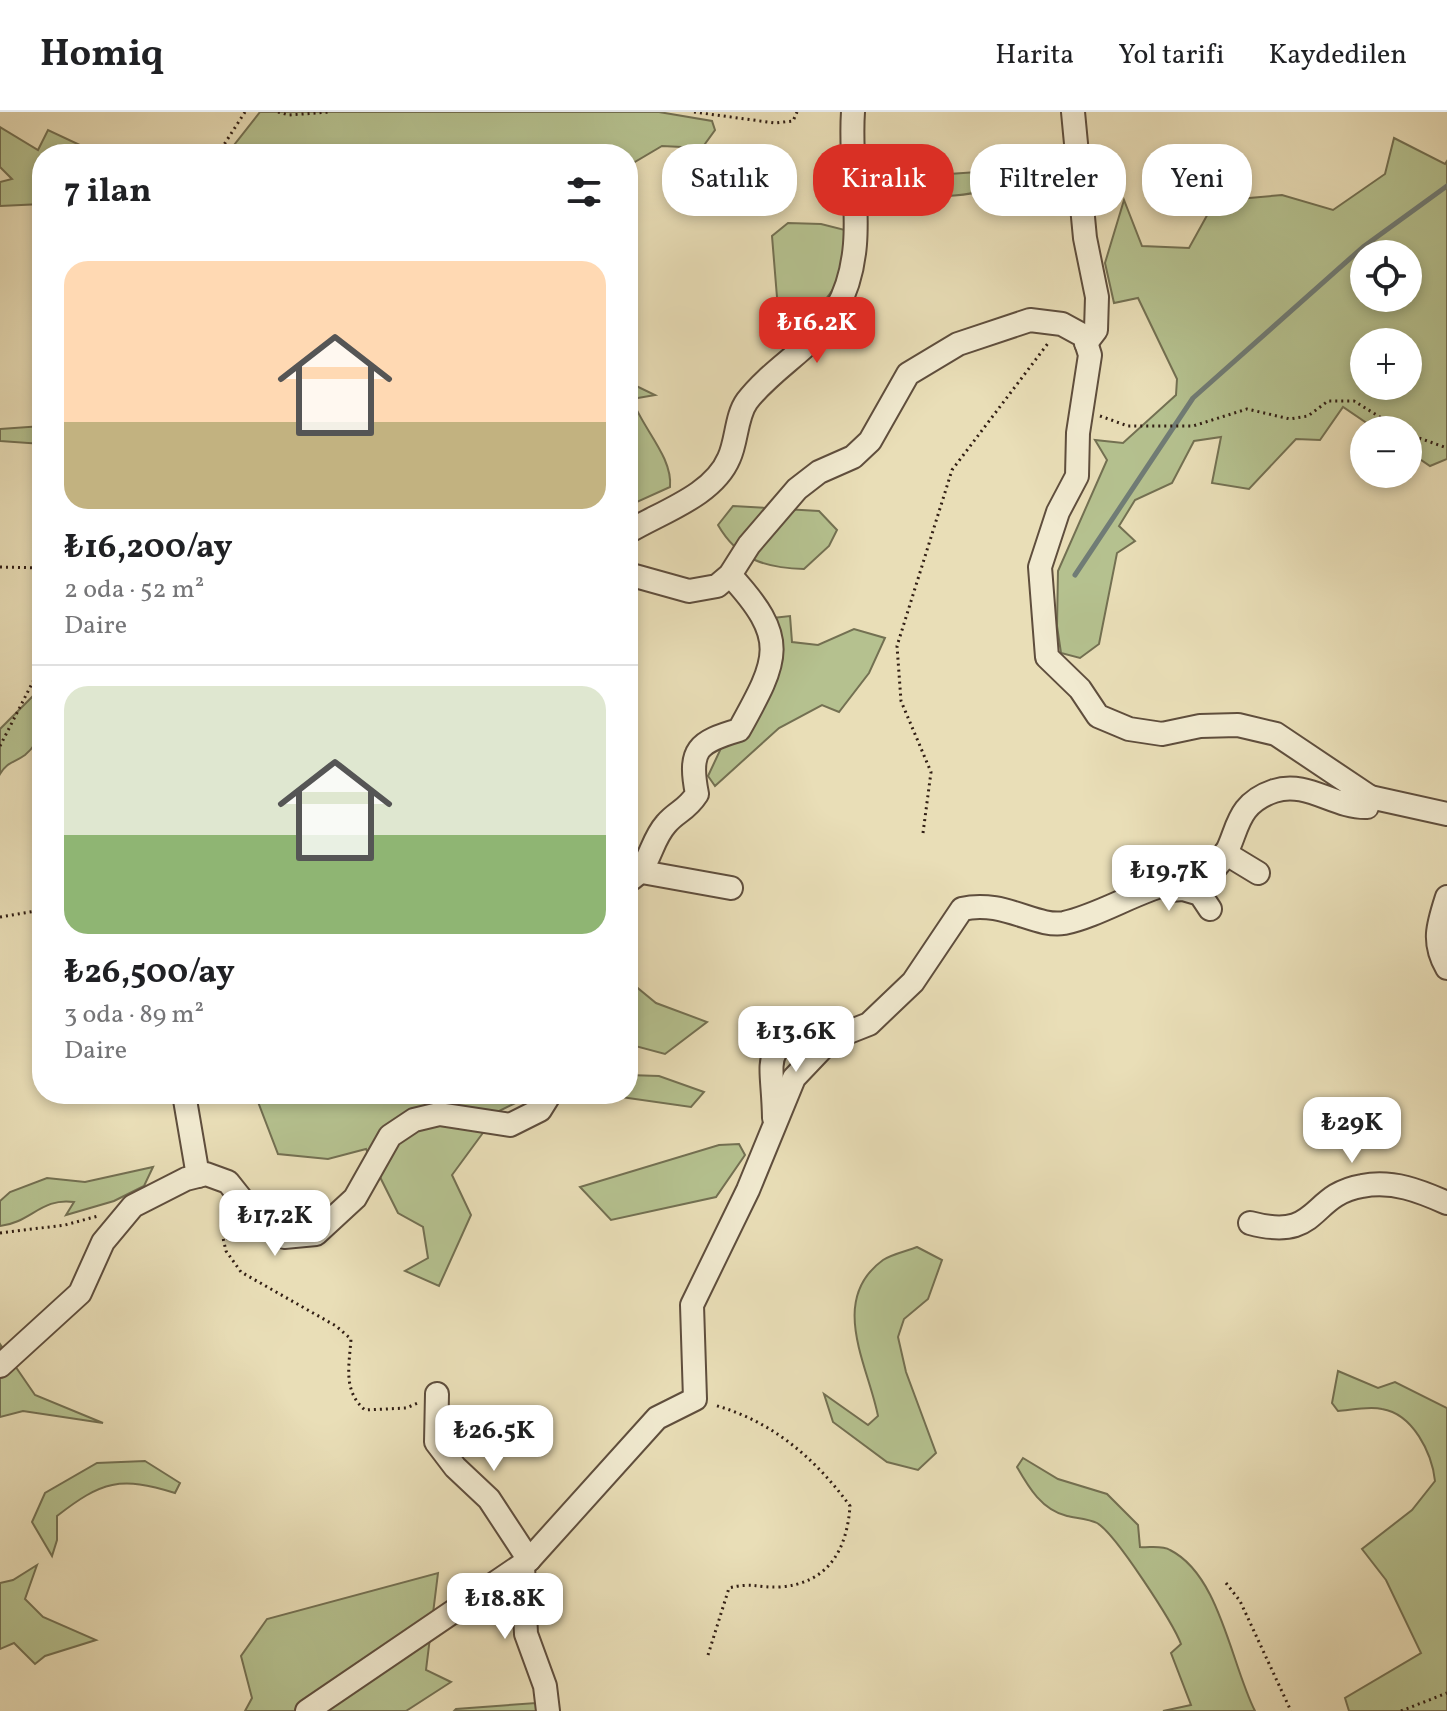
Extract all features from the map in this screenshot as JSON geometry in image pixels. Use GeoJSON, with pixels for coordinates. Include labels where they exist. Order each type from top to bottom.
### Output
{"type":"FeatureCollection","features":[{"type":"Feature","properties":{"kind":"street"},"geometry":{"type":"LineString","coordinates":[[638,526],[718,479],[729,458],[744,406],[758,387],[795,355],[836,310],[855,245],[853,112]]}},
{"type":"Feature","properties":{"kind":"street"},"geometry":{"type":"LineString","coordinates":[[1073,112],[1085,238],[1097,297],[1096,330],[1086,343]]}},
{"type":"Feature","properties":{"kind":"street"},"geometry":{"type":"LineString","coordinates":[[638,577],[689,591],[717,586],[730,575],[749,545],[797,489],[819,472],[853,457],[870,441],[908,374],[958,344],[1030,320],[1062,324],[1084,336],[1090,355],[1081,410],[1077,476],[1058,512],[1040,567],[1047,657],[1080,689],[1098,716],[1129,729],[1162,734],[1200,726],[1238,725],[1276,734],[1370,797],[1447,814]]}},
{"type":"Feature","properties":{"kind":"street"},"geometry":{"type":"LineString","coordinates":[[638,872],[665,824],[687,810],[697,794],[692,767],[697,750],[713,737],[739,730],[767,680],[774,641],[765,618],[730,575]]}},
{"type":"Feature","properties":{"kind":"street"},"geometry":{"type":"LineString","coordinates":[[307,1711],[526,1562],[657,1418],[695,1399],[692,1305],[748,1190],[794,1078],[831,1039],[869,1024],[913,982],[962,909],[998,907],[1063,923],[1141,893],[1212,871],[1225,853],[1241,811],[1257,798],[1276,790],[1301,788],[1350,808],[1367,807],[1370,797]]}},
{"type":"Feature","properties":{"kind":"street"},"geometry":{"type":"LineString","coordinates":[[1225,853],[1258,873]]}},
{"type":"Feature","properties":{"kind":"street"},"geometry":{"type":"LineString","coordinates":[[638,877],[731,888]]}},
{"type":"Feature","properties":{"kind":"street"},"geometry":{"type":"LineString","coordinates":[[1141,893],[1183,889],[1200,894],[1210,909]]}},
{"type":"Feature","properties":{"kind":"street"},"geometry":{"type":"LineString","coordinates":[[1447,897],[1439,922],[1437,950],[1447,968]]}},
{"type":"Feature","properties":{"kind":"street"},"geometry":{"type":"LineString","coordinates":[[774,1127],[772,1054],[779,1043],[820,1022]]}},
{"type":"Feature","properties":{"kind":"street"},"geometry":{"type":"LineString","coordinates":[[186,1104],[198,1176]]}},
{"type":"Feature","properties":{"kind":"street"},"geometry":{"type":"LineString","coordinates":[[0,1366],[80,1293],[103,1242],[133,1206],[206,1174],[228,1182],[251,1211],[284,1237],[316,1234],[355,1198],[390,1136],[414,1120],[439,1114],[510,1125],[540,1110],[544,1104]]}},
{"type":"Feature","properties":{"kind":"street"},"geometry":{"type":"LineString","coordinates":[[1250,1223],[1275,1229],[1297,1227],[1327,1202],[1361,1186],[1408,1187],[1447,1203]]}},
{"type":"Feature","properties":{"kind":"street"},"geometry":{"type":"LineString","coordinates":[[437,1394],[436,1442],[455,1467],[489,1499],[526,1562],[526,1634],[545,1686],[548,1711]]}},
{"type":"Feature","properties":{"kind":"path"},"geometry":{"type":"LineString","coordinates":[[224,144],[245,112]]}},
{"type":"Feature","properties":{"kind":"path"},"geometry":{"type":"LineString","coordinates":[[278,112],[289,115],[330,112]]}},
{"type":"Feature","properties":{"kind":"path"},"geometry":{"type":"LineString","coordinates":[[694,112],[775,123],[793,121],[797,112]]}},
{"type":"Feature","properties":{"kind":"path"},"geometry":{"type":"LineString","coordinates":[[923,833],[931,772],[901,701],[897,646],[952,470],[1052,334]]}},
{"type":"Feature","properties":{"kind":"path"},"geometry":{"type":"LineString","coordinates":[[1081,410],[1128,426],[1193,426],[1247,409],[1290,419],[1308,416],[1328,401],[1354,401],[1378,416]]}},
{"type":"Feature","properties":{"kind":"path"},"geometry":{"type":"LineString","coordinates":[[1422,439],[1447,448]]}},
{"type":"Feature","properties":{"kind":"path"},"geometry":{"type":"LineString","coordinates":[[0,567],[32,568]]}},
{"type":"Feature","properties":{"kind":"path"},"geometry":{"type":"LineString","coordinates":[[0,746],[32,684]]}},
{"type":"Feature","properties":{"kind":"path"},"geometry":{"type":"LineString","coordinates":[[0,917],[32,912]]}},
{"type":"Feature","properties":{"kind":"path"},"geometry":{"type":"LineString","coordinates":[[0,1233],[65,1225],[133,1206]]}},
{"type":"Feature","properties":{"kind":"path"},"geometry":{"type":"LineString","coordinates":[[253,1238],[223,1238],[226,1251],[241,1272],[336,1326],[351,1339],[348,1377],[353,1400],[365,1410],[406,1408],[437,1394]]}},
{"type":"Feature","properties":{"kind":"path"},"geometry":{"type":"LineString","coordinates":[[695,1399],[741,1412],[808,1455],[850,1506],[848,1536],[836,1560],[807,1580],[778,1587],[752,1582],[729,1588],[708,1655]]}},
{"type":"Feature","properties":{"kind":"path"},"geometry":{"type":"LineString","coordinates":[[1226,1583],[1240,1601],[1291,1711]]}},
{"type":"Feature","properties":{"kind":"path"},"geometry":{"type":"LineString","coordinates":[[1401,1711],[1447,1693]]}},
{"type":"Feature","properties":{"kind":"green space"},"geometry":{"type":"Polygon","coordinates":[[[260,112],[659,112],[712,121],[715,130],[705,144],[662,144],[638,160],[638,144],[235,144],[260,112]]]}},
{"type":"Feature","properties":{"kind":"green space"},"geometry":{"type":"Polygon","coordinates":[[[0,127],[32,146],[32,204],[0,206],[0,182],[12,179],[0,167],[0,127]]]}},
{"type":"Feature","properties":{"kind":"green space"},"geometry":{"type":"Polygon","coordinates":[[[48,130],[78,144],[41,144],[48,130]]]}},
{"type":"Feature","properties":{"kind":"green space"},"geometry":{"type":"Polygon","coordinates":[[[1394,138],[1445,164],[1447,161],[1447,459],[1430,466],[1422,461],[1422,416],[1356,416],[1343,407],[1320,440],[1296,439],[1249,489],[1212,483],[1221,437],[1194,441],[1172,483],[1135,500],[1119,526],[1135,541],[1117,553],[1099,644],[1080,658],[1061,653],[1057,626],[1058,571],[1107,460],[1095,440],[1123,443],[1176,395],[1177,379],[1138,298],[1114,303],[1105,263],[1119,216],[1126,216],[1126,205],[1142,246],[1189,248],[1207,216],[1252,216],[1252,198],[1282,195],[1333,210],[1385,174],[1394,138]]]}},
{"type":"Feature","properties":{"kind":"green space"},"geometry":{"type":"Polygon","coordinates":[[[970,173],[970,193],[954,195],[954,174],[970,173]]]}},
{"type":"Feature","properties":{"kind":"green space"},"geometry":{"type":"Polygon","coordinates":[[[788,223],[821,224],[845,230],[847,246],[846,262],[832,290],[789,339],[780,334],[772,236],[788,223]]]}},
{"type":"Feature","properties":{"kind":"green space"},"geometry":{"type":"Polygon","coordinates":[[[638,387],[655,395],[638,398],[638,387]]]}},
{"type":"Feature","properties":{"kind":"green space"},"geometry":{"type":"Polygon","coordinates":[[[638,411],[667,465],[670,487],[638,502],[638,411]]]}},
{"type":"Feature","properties":{"kind":"green space"},"geometry":{"type":"Polygon","coordinates":[[[32,427],[32,443],[0,441],[0,429],[32,427]]]}},
{"type":"Feature","properties":{"kind":"green space"},"geometry":{"type":"Polygon","coordinates":[[[733,506],[819,511],[837,530],[829,546],[804,569],[777,567],[754,560],[726,537],[718,525],[733,506]]]}},
{"type":"Feature","properties":{"kind":"green space"},"geometry":{"type":"Polygon","coordinates":[[[790,616],[792,642],[818,645],[854,629],[885,638],[869,673],[839,712],[822,705],[779,728],[715,786],[708,776],[723,744],[747,735],[773,618],[790,616]]]}},
{"type":"Feature","properties":{"kind":"green space"},"geometry":{"type":"Polygon","coordinates":[[[32,697],[32,748],[0,774],[0,729],[32,697]]]}},
{"type":"Feature","properties":{"kind":"green space"},"geometry":{"type":"Polygon","coordinates":[[[638,988],[656,1003],[707,1022],[665,1054],[638,1047],[638,988]]]}},
{"type":"Feature","properties":{"kind":"green space"},"geometry":{"type":"Polygon","coordinates":[[[638,1075],[659,1076],[704,1092],[691,1107],[638,1099],[638,1075]]]}},
{"type":"Feature","properties":{"kind":"green space"},"geometry":{"type":"Polygon","coordinates":[[[259,1104],[513,1104],[499,1111],[452,1175],[471,1215],[439,1286],[405,1271],[428,1258],[423,1227],[398,1213],[366,1149],[328,1159],[278,1154],[259,1104]]]}},
{"type":"Feature","properties":{"kind":"green space"},"geometry":{"type":"Polygon","coordinates":[[[739,1144],[745,1155],[716,1197],[611,1220],[580,1187],[719,1145],[739,1144]]]}},
{"type":"Feature","properties":{"kind":"green space"},"geometry":{"type":"Polygon","coordinates":[[[153,1167],[144,1186],[114,1201],[66,1215],[74,1202],[53,1203],[20,1220],[0,1226],[0,1201],[10,1192],[47,1178],[85,1182],[153,1167]]]}},
{"type":"Feature","properties":{"kind":"green space"},"geometry":{"type":"Polygon","coordinates":[[[917,1247],[942,1260],[928,1299],[904,1319],[898,1337],[906,1372],[936,1453],[918,1470],[887,1462],[833,1422],[824,1394],[868,1425],[878,1416],[856,1334],[858,1294],[867,1276],[883,1260],[917,1247]]]}},
{"type":"Feature","properties":{"kind":"green space"},"geometry":{"type":"Polygon","coordinates":[[[0,1344],[35,1395],[103,1423],[23,1411],[0,1417],[0,1344]]]}},
{"type":"Feature","properties":{"kind":"green space"},"geometry":{"type":"Polygon","coordinates":[[[1338,1371],[1378,1388],[1395,1382],[1447,1408],[1447,1711],[1349,1711],[1345,1698],[1421,1653],[1386,1580],[1362,1549],[1412,1510],[1435,1481],[1425,1447],[1403,1418],[1377,1408],[1338,1411],[1332,1403],[1338,1371]]]}},
{"type":"Feature","properties":{"kind":"green space"},"geometry":{"type":"Polygon","coordinates":[[[1023,1458],[1058,1479],[1107,1494],[1138,1525],[1140,1547],[1167,1548],[1187,1562],[1213,1600],[1255,1711],[1163,1711],[1191,1705],[1171,1653],[1181,1644],[1176,1633],[1143,1579],[1105,1530],[1097,1523],[1058,1513],[1037,1497],[1017,1467],[1023,1458]]]}},
{"type":"Feature","properties":{"kind":"green space"},"geometry":{"type":"Polygon","coordinates":[[[145,1461],[180,1483],[175,1493],[140,1484],[125,1484],[112,1485],[87,1495],[57,1516],[57,1540],[52,1556],[32,1522],[45,1493],[97,1463],[145,1461]]]}},
{"type":"Feature","properties":{"kind":"green space"},"geometry":{"type":"Polygon","coordinates":[[[37,1565],[25,1599],[43,1617],[96,1640],[45,1656],[35,1664],[14,1643],[0,1649],[0,1583],[13,1580],[37,1565]]]}},
{"type":"Feature","properties":{"kind":"green space"},"geometry":{"type":"Polygon","coordinates":[[[438,1573],[426,1670],[451,1682],[406,1711],[245,1711],[252,1698],[241,1656],[267,1619],[438,1573]]]}},
{"type":"Feature","properties":{"kind":"green space"},"geometry":{"type":"Polygon","coordinates":[[[536,1703],[537,1711],[454,1711],[456,1709],[536,1703]]]}},
{"type":"Feature","properties":{"kind":"waterway"},"geometry":{"type":"LineString","coordinates":[[1075,575],[1193,398],[1363,247],[1447,186]]}}]}
